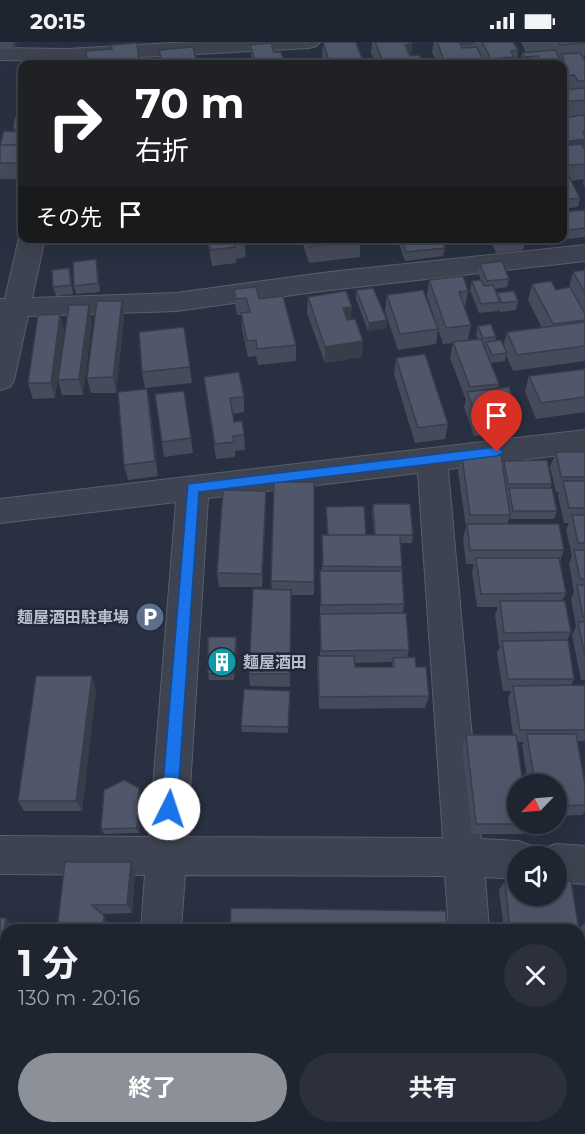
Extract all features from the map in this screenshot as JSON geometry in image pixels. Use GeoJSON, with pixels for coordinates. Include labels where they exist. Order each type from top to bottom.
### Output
{"type":"FeatureCollection","features":[{"type":"Feature","properties":{"kind":"street"},"geometry":{"type":"LineString","coordinates":[[0,54],[67,54],[309,42]]}},
{"type":"Feature","properties":{"kind":"street"},"geometry":{"type":"LineString","coordinates":[[0,380],[8,308],[30,243]]}},
{"type":"Feature","properties":{"kind":"street"},"geometry":{"type":"LineString","coordinates":[[8,308],[176,302],[330,281],[585,252]]}},
{"type":"Feature","properties":{"kind":"street"},"geometry":{"type":"LineString","coordinates":[[0,511],[585,441]]}},
{"type":"Feature","properties":{"kind":"street"},"geometry":{"type":"LineString","coordinates":[[432,459],[468,924]]}},
{"type":"Feature","properties":{"kind":"street"},"geometry":{"type":"LineString","coordinates":[[161,924],[193,488]]}},
{"type":"Feature","properties":{"kind":"street"},"geometry":{"type":"LineString","coordinates":[[0,855],[462,857],[507,859]]}},
{"type":"Feature","properties":{"kind":"street"},"geometry":{"type":"LineString","coordinates":[[567,864],[585,865]]}},
{"type":"Feature","properties":{"kind":"building"},"geometry":{"type":"Polygon","coordinates":[[[323,42],[356,42],[363,60],[329,60],[323,42]]]}},
{"type":"Feature","properties":{"kind":"building"},"geometry":{"type":"Polygon","coordinates":[[[375,42],[412,42],[405,45],[410,56],[419,55],[421,60],[382,60],[375,42]]]}},
{"type":"Feature","properties":{"kind":"building"},"geometry":{"type":"Polygon","coordinates":[[[437,42],[460,42],[462,48],[477,47],[483,60],[444,60],[437,42]]]}},
{"type":"Feature","properties":{"kind":"building"},"geometry":{"type":"Polygon","coordinates":[[[482,42],[513,42],[518,50],[511,51],[514,57],[491,59],[482,42]]]}},
{"type":"Feature","properties":{"kind":"building"},"geometry":{"type":"Polygon","coordinates":[[[559,42],[585,42],[585,43],[560,45],[559,42]]]}},
{"type":"Feature","properties":{"kind":"building"},"geometry":{"type":"Polygon","coordinates":[[[137,43],[139,60],[87,60],[86,51],[112,49],[111,45],[137,43]]]}},
{"type":"Feature","properties":{"kind":"building"},"geometry":{"type":"Polygon","coordinates":[[[271,43],[274,52],[281,52],[283,60],[255,60],[250,45],[271,43]]]}},
{"type":"Feature","properties":{"kind":"building"},"geometry":{"type":"Polygon","coordinates":[[[193,47],[196,59],[161,60],[159,50],[193,47]]]}},
{"type":"Feature","properties":{"kind":"building"},"geometry":{"type":"Polygon","coordinates":[[[555,50],[560,59],[540,60],[538,56],[525,57],[522,53],[555,50]]]}},
{"type":"Feature","properties":{"kind":"building"},"geometry":{"type":"Polygon","coordinates":[[[580,53],[585,61],[585,81],[578,81],[574,75],[567,76],[567,60],[564,60],[561,54],[580,53]]]}},
{"type":"Feature","properties":{"kind":"building"},"geometry":{"type":"Polygon","coordinates":[[[538,56],[540,60],[522,60],[521,58],[538,56]]]}},
{"type":"Feature","properties":{"kind":"building"},"geometry":{"type":"Polygon","coordinates":[[[585,88],[585,100],[567,102],[567,90],[585,88]]]}},
{"type":"Feature","properties":{"kind":"building"},"geometry":{"type":"Polygon","coordinates":[[[583,115],[585,139],[567,141],[567,117],[583,115]]]}},
{"type":"Feature","properties":{"kind":"building"},"geometry":{"type":"Polygon","coordinates":[[[15,117],[18,117],[18,129],[13,129],[15,117]]]}},
{"type":"Feature","properties":{"kind":"building"},"geometry":{"type":"Polygon","coordinates":[[[4,131],[18,132],[18,145],[0,145],[4,131]]]}},
{"type":"Feature","properties":{"kind":"building"},"geometry":{"type":"Polygon","coordinates":[[[581,144],[585,150],[585,164],[568,165],[567,145],[581,144]]]}},
{"type":"Feature","properties":{"kind":"building"},"geometry":{"type":"Polygon","coordinates":[[[0,145],[18,145],[17,163],[0,163],[0,145]]]}},
{"type":"Feature","properties":{"kind":"building"},"geometry":{"type":"Polygon","coordinates":[[[567,177],[569,177],[580,198],[567,199],[567,177]]]}},
{"type":"Feature","properties":{"kind":"building"},"geometry":{"type":"Polygon","coordinates":[[[585,210],[585,228],[567,230],[567,212],[585,210]]]}},
{"type":"Feature","properties":{"kind":"building"},"geometry":{"type":"Polygon","coordinates":[[[210,243],[234,243],[235,247],[211,250],[210,243]]]}},
{"type":"Feature","properties":{"kind":"building"},"geometry":{"type":"Polygon","coordinates":[[[308,243],[339,243],[309,247],[308,243]]]}},
{"type":"Feature","properties":{"kind":"building"},"geometry":{"type":"Polygon","coordinates":[[[403,243],[443,243],[445,248],[406,252],[403,243]]]}},
{"type":"Feature","properties":{"kind":"building"},"geometry":{"type":"Polygon","coordinates":[[[96,259],[98,283],[74,286],[73,262],[96,259]]]}},
{"type":"Feature","properties":{"kind":"building"},"geometry":{"type":"Polygon","coordinates":[[[502,261],[509,279],[487,281],[480,264],[502,261]]]}},
{"type":"Feature","properties":{"kind":"building"},"geometry":{"type":"Polygon","coordinates":[[[69,268],[71,285],[53,287],[52,270],[69,268]]]}},
{"type":"Feature","properties":{"kind":"building"},"geometry":{"type":"Polygon","coordinates":[[[585,270],[585,293],[573,272],[585,270]]]}},
{"type":"Feature","properties":{"kind":"building"},"geometry":{"type":"Polygon","coordinates":[[[463,276],[468,291],[459,292],[471,325],[446,328],[429,280],[463,276]]]}},
{"type":"Feature","properties":{"kind":"building"},"geometry":{"type":"Polygon","coordinates":[[[481,280],[484,286],[493,285],[500,302],[481,304],[472,281],[481,280]]]}},
{"type":"Feature","properties":{"kind":"building"},"geometry":{"type":"Polygon","coordinates":[[[551,281],[556,290],[570,287],[585,314],[585,320],[553,324],[532,284],[551,281]]]}},
{"type":"Feature","properties":{"kind":"building"},"geometry":{"type":"Polygon","coordinates":[[[256,287],[259,299],[283,296],[296,345],[257,349],[256,340],[247,341],[241,313],[250,312],[246,298],[236,299],[234,289],[256,287]]]}},
{"type":"Feature","properties":{"kind":"building"},"geometry":{"type":"Polygon","coordinates":[[[373,288],[387,320],[369,323],[356,290],[373,288]]]}},
{"type":"Feature","properties":{"kind":"building"},"geometry":{"type":"Polygon","coordinates":[[[423,290],[438,329],[400,334],[387,295],[423,290]]]}},
{"type":"Feature","properties":{"kind":"building"},"geometry":{"type":"Polygon","coordinates":[[[346,291],[352,307],[343,308],[347,320],[355,319],[363,341],[325,347],[308,297],[346,291]]]}},
{"type":"Feature","properties":{"kind":"building"},"geometry":{"type":"Polygon","coordinates":[[[514,291],[518,301],[502,303],[497,293],[514,291]]]}},
{"type":"Feature","properties":{"kind":"building"},"geometry":{"type":"Polygon","coordinates":[[[97,301],[122,301],[113,377],[87,378],[97,301]]]}},
{"type":"Feature","properties":{"kind":"building"},"geometry":{"type":"Polygon","coordinates":[[[69,305],[89,305],[79,379],[58,380],[69,305]]]}},
{"type":"Feature","properties":{"kind":"building"},"geometry":{"type":"Polygon","coordinates":[[[60,314],[51,383],[28,383],[38,315],[60,314]]]}},
{"type":"Feature","properties":{"kind":"building"},"geometry":{"type":"Polygon","coordinates":[[[585,322],[585,346],[517,355],[507,332],[585,322]]]}},
{"type":"Feature","properties":{"kind":"building"},"geometry":{"type":"Polygon","coordinates":[[[491,324],[496,337],[483,338],[478,326],[491,324]]]}},
{"type":"Feature","properties":{"kind":"building"},"geometry":{"type":"Polygon","coordinates":[[[184,327],[190,367],[142,372],[139,332],[184,327]]]}},
{"type":"Feature","properties":{"kind":"building"},"geometry":{"type":"Polygon","coordinates":[[[481,339],[499,384],[470,387],[453,342],[481,339]]]}},
{"type":"Feature","properties":{"kind":"building"},"geometry":{"type":"Polygon","coordinates":[[[501,340],[507,353],[492,355],[486,342],[501,340]]]}},
{"type":"Feature","properties":{"kind":"building"},"geometry":{"type":"Polygon","coordinates":[[[425,354],[448,424],[418,428],[396,358],[425,354]]]}},
{"type":"Feature","properties":{"kind":"building"},"geometry":{"type":"Polygon","coordinates":[[[585,369],[585,397],[541,403],[529,376],[585,369]]]}},
{"type":"Feature","properties":{"kind":"building"},"geometry":{"type":"Polygon","coordinates":[[[239,372],[244,397],[230,398],[234,422],[242,421],[244,435],[233,436],[234,442],[215,444],[204,377],[239,372]]]}},
{"type":"Feature","properties":{"kind":"building"},"geometry":{"type":"Polygon","coordinates":[[[509,387],[520,415],[478,420],[467,392],[509,387]]]}},
{"type":"Feature","properties":{"kind":"building"},"geometry":{"type":"Polygon","coordinates":[[[147,389],[155,461],[124,465],[118,392],[147,389]]]}},
{"type":"Feature","properties":{"kind":"building"},"geometry":{"type":"Polygon","coordinates":[[[184,391],[191,438],[162,442],[155,394],[184,391]]]}},
{"type":"Feature","properties":{"kind":"building"},"geometry":{"type":"Polygon","coordinates":[[[556,452],[585,452],[585,477],[561,477],[556,452]]]}},
{"type":"Feature","properties":{"kind":"building"},"geometry":{"type":"Polygon","coordinates":[[[501,455],[510,515],[470,515],[462,456],[501,455]]]}},
{"type":"Feature","properties":{"kind":"building"},"geometry":{"type":"Polygon","coordinates":[[[547,460],[552,484],[508,484],[504,461],[547,460]]]}},
{"type":"Feature","properties":{"kind":"building"},"geometry":{"type":"Polygon","coordinates":[[[563,481],[585,481],[585,508],[569,508],[563,481]]]}},
{"type":"Feature","properties":{"kind":"building"},"geometry":{"type":"Polygon","coordinates":[[[274,482],[314,482],[314,582],[271,581],[274,482]]]}},
{"type":"Feature","properties":{"kind":"building"},"geometry":{"type":"Polygon","coordinates":[[[509,488],[552,488],[557,511],[513,511],[509,488]]]}},
{"type":"Feature","properties":{"kind":"building"},"geometry":{"type":"Polygon","coordinates":[[[223,490],[266,491],[262,574],[217,573],[223,490]]]}},
{"type":"Feature","properties":{"kind":"building"},"geometry":{"type":"Polygon","coordinates":[[[373,504],[410,504],[413,535],[375,535],[373,504]]]}},
{"type":"Feature","properties":{"kind":"building"},"geometry":{"type":"Polygon","coordinates":[[[364,506],[366,535],[328,535],[326,507],[364,506]]]}},
{"type":"Feature","properties":{"kind":"building"},"geometry":{"type":"Polygon","coordinates":[[[572,515],[585,515],[585,543],[578,543],[572,515]]]}},
{"type":"Feature","properties":{"kind":"building"},"geometry":{"type":"Polygon","coordinates":[[[467,524],[559,524],[564,550],[470,550],[467,524]]]}},
{"type":"Feature","properties":{"kind":"building"},"geometry":{"type":"Polygon","coordinates":[[[322,535],[400,535],[402,567],[323,566],[322,535]]]}},
{"type":"Feature","properties":{"kind":"building"},"geometry":{"type":"Polygon","coordinates":[[[574,550],[585,550],[585,579],[580,579],[574,550]]]}},
{"type":"Feature","properties":{"kind":"building"},"geometry":{"type":"Polygon","coordinates":[[[476,558],[559,558],[566,593],[481,594],[476,558]]]}},
{"type":"Feature","properties":{"kind":"building"},"geometry":{"type":"Polygon","coordinates":[[[320,571],[402,571],[404,604],[321,605],[320,571]]]}},
{"type":"Feature","properties":{"kind":"building"},"geometry":{"type":"Polygon","coordinates":[[[577,585],[585,585],[585,617],[583,617],[577,585]]]}},
{"type":"Feature","properties":{"kind":"building"},"geometry":{"type":"Polygon","coordinates":[[[253,589],[291,590],[290,674],[249,674],[253,589]]]}},
{"type":"Feature","properties":{"kind":"building"},"geometry":{"type":"Polygon","coordinates":[[[500,601],[565,601],[571,632],[504,633],[500,601]]]}},
{"type":"Feature","properties":{"kind":"building"},"geometry":{"type":"Polygon","coordinates":[[[406,613],[409,650],[321,651],[320,614],[406,613]]]}},
{"type":"Feature","properties":{"kind":"building"},"geometry":{"type":"Polygon","coordinates":[[[578,622],[585,622],[585,656],[578,622]]]}},
{"type":"Feature","properties":{"kind":"building","name":"麺屋酒田"},"geometry":{"type":"Polygon","coordinates":[[[208,637],[236,637],[234,673],[208,674],[208,637]]]}},
{"type":"Feature","properties":{"kind":"building"},"geometry":{"type":"Polygon","coordinates":[[[568,640],[574,679],[508,679],[502,641],[568,640]]]}},
{"type":"Feature","properties":{"kind":"building"},"geometry":{"type":"Polygon","coordinates":[[[318,656],[354,656],[355,667],[394,667],[393,658],[415,657],[416,667],[426,667],[429,696],[319,697],[318,656]]]}},
{"type":"Feature","properties":{"kind":"building"},"geometry":{"type":"Polygon","coordinates":[[[36,676],[92,676],[76,801],[18,801],[36,676]]]}},
{"type":"Feature","properties":{"kind":"building"},"geometry":{"type":"Polygon","coordinates":[[[584,685],[585,730],[520,730],[513,686],[584,685]]]}},
{"type":"Feature","properties":{"kind":"building"},"geometry":{"type":"Polygon","coordinates":[[[244,689],[290,691],[288,727],[241,726],[244,689]]]}},
{"type":"Feature","properties":{"kind":"building"},"geometry":{"type":"Polygon","coordinates":[[[527,734],[576,734],[585,784],[585,805],[567,806],[567,774],[533,774],[527,734]]]}},
{"type":"Feature","properties":{"kind":"building"},"geometry":{"type":"Polygon","coordinates":[[[466,735],[516,735],[522,774],[507,774],[507,824],[476,824],[466,735]]]}},
{"type":"Feature","properties":{"kind":"building"},"geometry":{"type":"Polygon","coordinates":[[[124,780],[139,788],[137,828],[101,829],[104,790],[124,780]]]}},
{"type":"Feature","properties":{"kind":"building"},"geometry":{"type":"Polygon","coordinates":[[[65,862],[131,862],[127,905],[92,905],[104,916],[103,924],[58,924],[65,862]]]}},
{"type":"Feature","properties":{"kind":"building"},"geometry":{"type":"Polygon","coordinates":[[[567,881],[571,881],[578,924],[509,924],[508,906],[567,906],[567,881]]]}},
{"type":"Feature","properties":{"kind":"building"},"geometry":{"type":"Polygon","coordinates":[[[231,908],[446,911],[447,924],[230,924],[231,908]]]}},
{"type":"Feature","properties":{"kind":"building"},"geometry":{"type":"Polygon","coordinates":[[[0,918],[6,918],[5,924],[0,924],[0,918]]]}},
{"type":"Feature","properties":{"kind":"place","name":"麺屋酒田駐車場"},"geometry":{"type":"Point","coordinates":[150,617]}},
{"type":"Feature","properties":{"kind":"place","name":"麺屋酒田"},"geometry":{"type":"Point","coordinates":[222,662]}},
{"type":"Feature","properties":{"kind":"route"},"geometry":{"type":"LineString","coordinates":[[169,809],[193,488],[497,452]]}}]}
